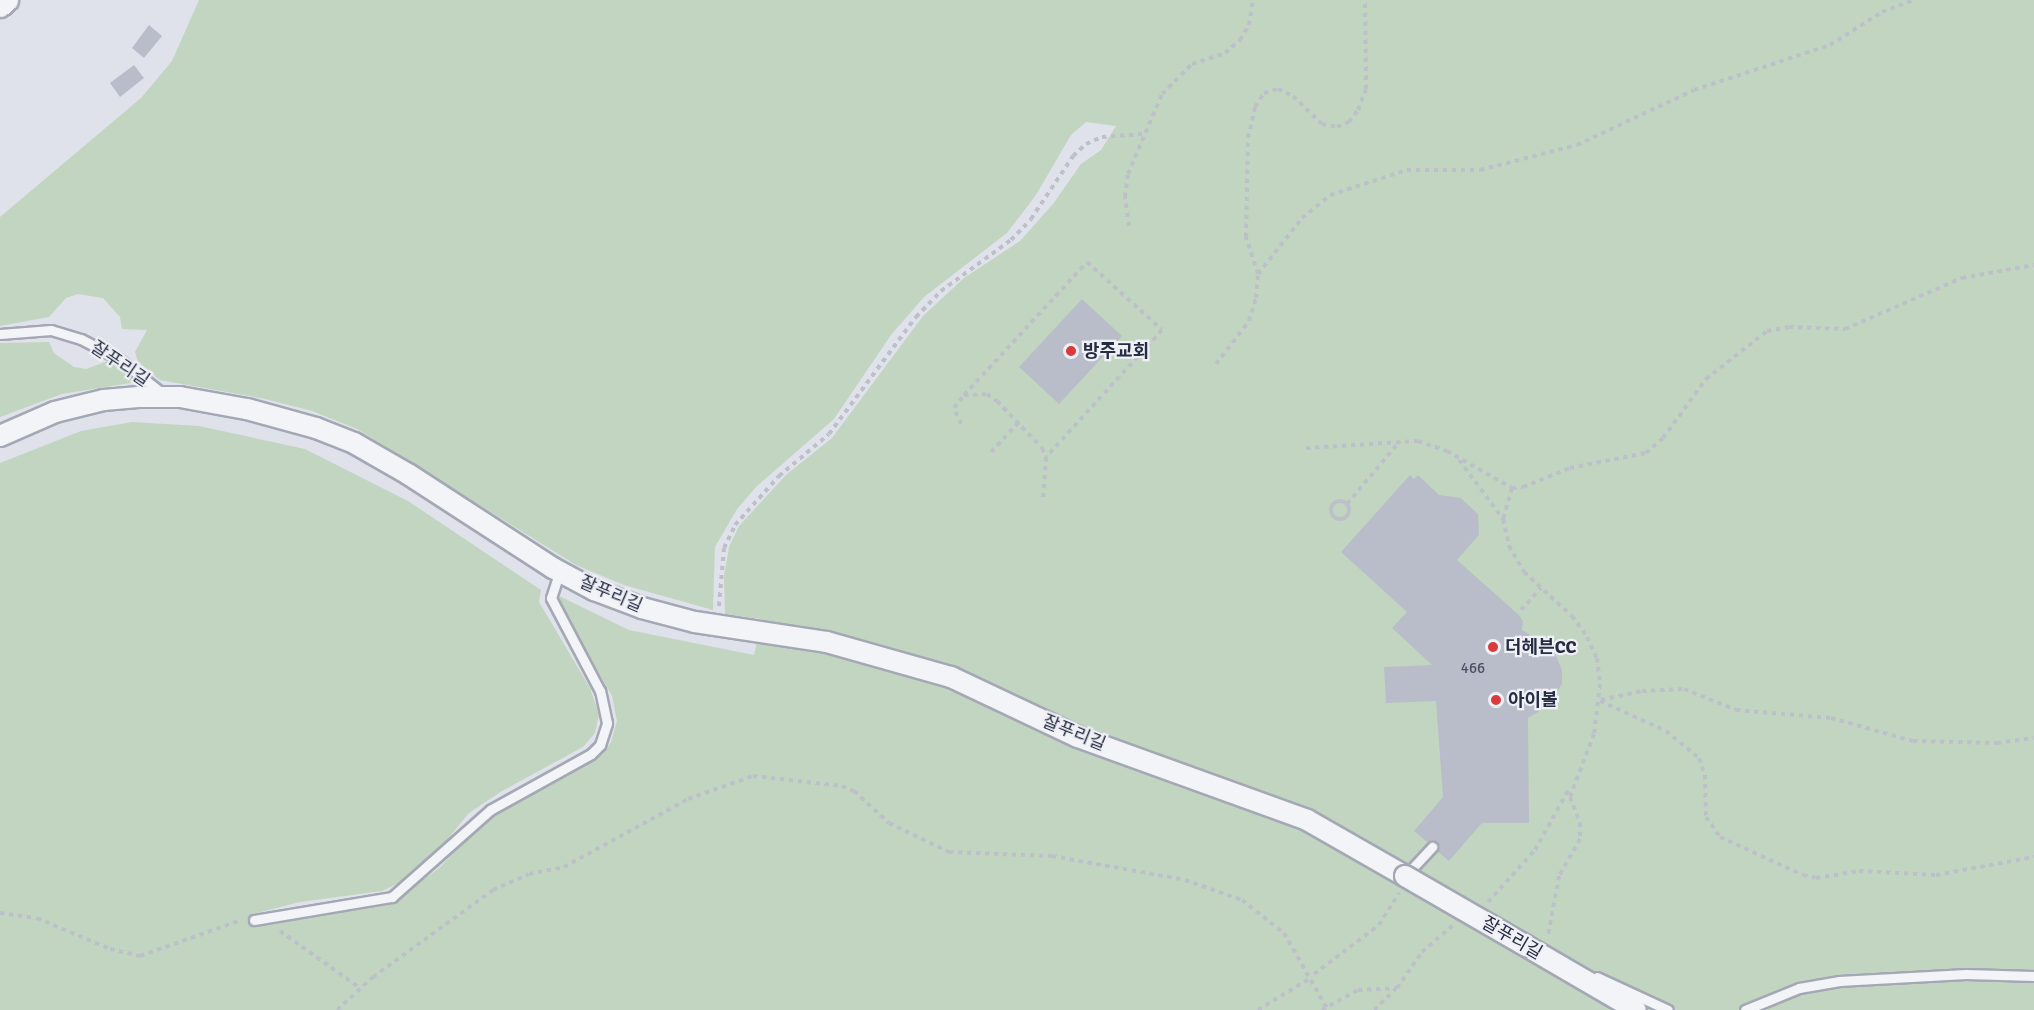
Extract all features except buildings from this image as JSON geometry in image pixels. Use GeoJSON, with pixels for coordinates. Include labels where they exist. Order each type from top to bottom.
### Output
{"type":"FeatureCollection","features":[{"type":"Feature","properties":{"kind":"street"},"geometry":{"type":"LineString","coordinates":[[0,5],[6,0]]}},
{"type":"Feature","properties":{"kind":"street","name":"잘푸리길"},"geometry":{"type":"LineString","coordinates":[[0,436],[55,412],[104,400],[167,397],[248,409],[316,428],[354,443],[560,571],[642,608],[721,626],[827,642],[951,677],[1078,737],[1307,820],[1402,884],[1526,946],[1636,1010]]}},
{"type":"Feature","properties":{"kind":"lane","name":"잘푸리길"},"geometry":{"type":"LineString","coordinates":[[0,334],[51,330],[81,339],[119,359],[167,397]]}},
{"type":"Feature","properties":{"kind":"lane","name":"잘푸리길"},"geometry":{"type":"LineString","coordinates":[[254,920],[392,897],[490,810],[591,754],[600,745],[607,723],[600,692],[550,597],[560,571]]}},
{"type":"Feature","properties":{"kind":"lane"},"geometry":{"type":"LineString","coordinates":[[1402,884],[1432,847]]}},
{"type":"Feature","properties":{"kind":"lane","name":"잘푸리길"},"geometry":{"type":"LineString","coordinates":[[1553,962],[1584,972],[1668,1010]]}},
{"type":"Feature","properties":{"kind":"lane"},"geometry":{"type":"LineString","coordinates":[[1745,1010],[1799,988],[1839,981],[1966,974],[2034,976]]}},
{"type":"Feature","properties":{"kind":"path"},"geometry":{"type":"LineString","coordinates":[[1129,226],[1125,197],[1128,174],[1143,134],[1162,94],[1177,75],[1191,64],[1225,53],[1240,40],[1249,25],[1253,0]]}},
{"type":"Feature","properties":{"kind":"path"},"geometry":{"type":"LineString","coordinates":[[1216,364],[1249,321],[1256,298],[1258,274],[1246,237],[1248,138],[1255,107],[1264,93],[1278,89],[1293,96],[1322,124],[1337,127],[1349,122],[1358,110],[1366,89],[1365,0]]}},
{"type":"Feature","properties":{"kind":"path"},"geometry":{"type":"LineString","coordinates":[[1258,274],[1308,212],[1330,195],[1407,170],[1480,170],[1569,147],[1694,90],[1830,45],[1882,12],[1914,0]]}},
{"type":"Feature","properties":{"kind":"path"},"geometry":{"type":"LineString","coordinates":[[721,626],[719,579],[724,548],[735,525],[756,499],[829,434],[916,316],[941,291],[1011,240],[1031,219],[1073,156],[1102,137],[1143,134]]}},
{"type":"Feature","properties":{"kind":"path"},"geometry":{"type":"LineString","coordinates":[[961,424],[954,416],[954,408],[1087,262],[1161,330],[1046,457]]}},
{"type":"Feature","properties":{"kind":"path"},"geometry":{"type":"LineString","coordinates":[[1306,448],[1400,441],[1433,444],[1512,488],[1569,468],[1646,453],[1663,438],[1706,379],[1767,331],[1789,327],[1845,329],[1962,278],[2034,265]]}},
{"type":"Feature","properties":{"kind":"path"},"geometry":{"type":"LineString","coordinates":[[964,396],[987,394],[1036,438],[1046,457],[1043,499]]}},
{"type":"Feature","properties":{"kind":"path"},"geometry":{"type":"LineString","coordinates":[[991,452],[1019,422]]}},
{"type":"Feature","properties":{"kind":"path"},"geometry":{"type":"LineString","coordinates":[[1347,504],[1336,502],[1332,515],[1345,518],[1348,513],[1347,504],[1400,441]]}},
{"type":"Feature","properties":{"kind":"path"},"geometry":{"type":"LineString","coordinates":[[1459,460],[1503,519],[1515,560],[1572,616],[1587,637],[1597,658],[1600,700],[1594,734],[1570,797],[1580,838],[1559,876],[1553,962]]}},
{"type":"Feature","properties":{"kind":"path"},"geometry":{"type":"LineString","coordinates":[[1503,519],[1512,488]]}},
{"type":"Feature","properties":{"kind":"path"},"geometry":{"type":"LineString","coordinates":[[1521,610],[1541,588]]}},
{"type":"Feature","properties":{"kind":"path"},"geometry":{"type":"LineString","coordinates":[[1600,700],[1642,691],[1684,689],[1737,710],[1831,718],[1913,741],[1997,743],[2034,738]]}},
{"type":"Feature","properties":{"kind":"path"},"geometry":{"type":"LineString","coordinates":[[1600,700],[1666,731],[1699,758],[1705,775],[1706,817],[1719,837],[1803,875],[1816,878],[1859,872],[1936,874],[2034,857]]}},
{"type":"Feature","properties":{"kind":"path"},"geometry":{"type":"LineString","coordinates":[[337,1010],[360,988],[493,890],[529,874],[564,867],[687,799],[753,776],[842,786],[854,791],[889,823],[949,852],[1052,856],[1214,889],[1242,900],[1266,915],[1284,933],[1313,976],[1328,1010]]}},
{"type":"Feature","properties":{"kind":"path"},"geometry":{"type":"LineString","coordinates":[[1258,1010],[1313,976],[1379,925],[1402,884]]}},
{"type":"Feature","properties":{"kind":"path"},"geometry":{"type":"LineString","coordinates":[[0,913],[37,918],[110,949],[140,956],[254,920],[283,933],[360,988]]}},
{"type":"Feature","properties":{"kind":"path"},"geometry":{"type":"LineString","coordinates":[[1374,1010],[1397,988]]}},
{"type":"Feature","properties":{"kind":"green space"},"geometry":{"type":"Polygon","coordinates":[[[199,0],[2034,0],[2034,1010],[0,1010],[0,463],[81,431],[132,422],[199,426],[305,449],[408,501],[541,590],[539,602],[590,688],[599,714],[595,733],[583,747],[502,791],[469,813],[436,853],[403,881],[382,891],[300,902],[253,914],[274,921],[391,903],[438,869],[483,823],[519,797],[603,754],[611,742],[617,721],[612,696],[562,609],[559,596],[629,630],[754,655],[762,619],[725,614],[724,576],[729,547],[739,526],[786,475],[832,438],[923,316],[964,278],[1020,241],[1053,204],[1081,164],[1101,150],[1116,126],[1086,122],[1071,135],[1036,195],[1007,233],[924,297],[891,335],[834,419],[757,486],[737,509],[715,547],[713,610],[624,585],[576,565],[357,429],[312,411],[265,399],[160,380],[138,362],[135,352],[147,330],[122,329],[120,317],[103,298],[78,294],[66,298],[49,317],[0,326],[0,217],[141,98],[172,61],[199,0]]]}},
{"type":"Feature","properties":{"kind":"green space"},"geometry":{"type":"Polygon","coordinates":[[[49,342],[54,353],[74,367],[86,369],[108,361],[137,382],[62,394],[0,417],[0,343],[49,342]]]}},
{"type":"Feature","properties":{"kind":"place","name":"방주교회"},"geometry":{"type":"Point","coordinates":[1071,351]}},
{"type":"Feature","properties":{"kind":"place","name":"더헤븐CC"},"geometry":{"type":"Point","coordinates":[1493,647]}},
{"type":"Feature","properties":{"kind":"place","name":"아이볼"},"geometry":{"type":"Point","coordinates":[1496,700]}}]}
